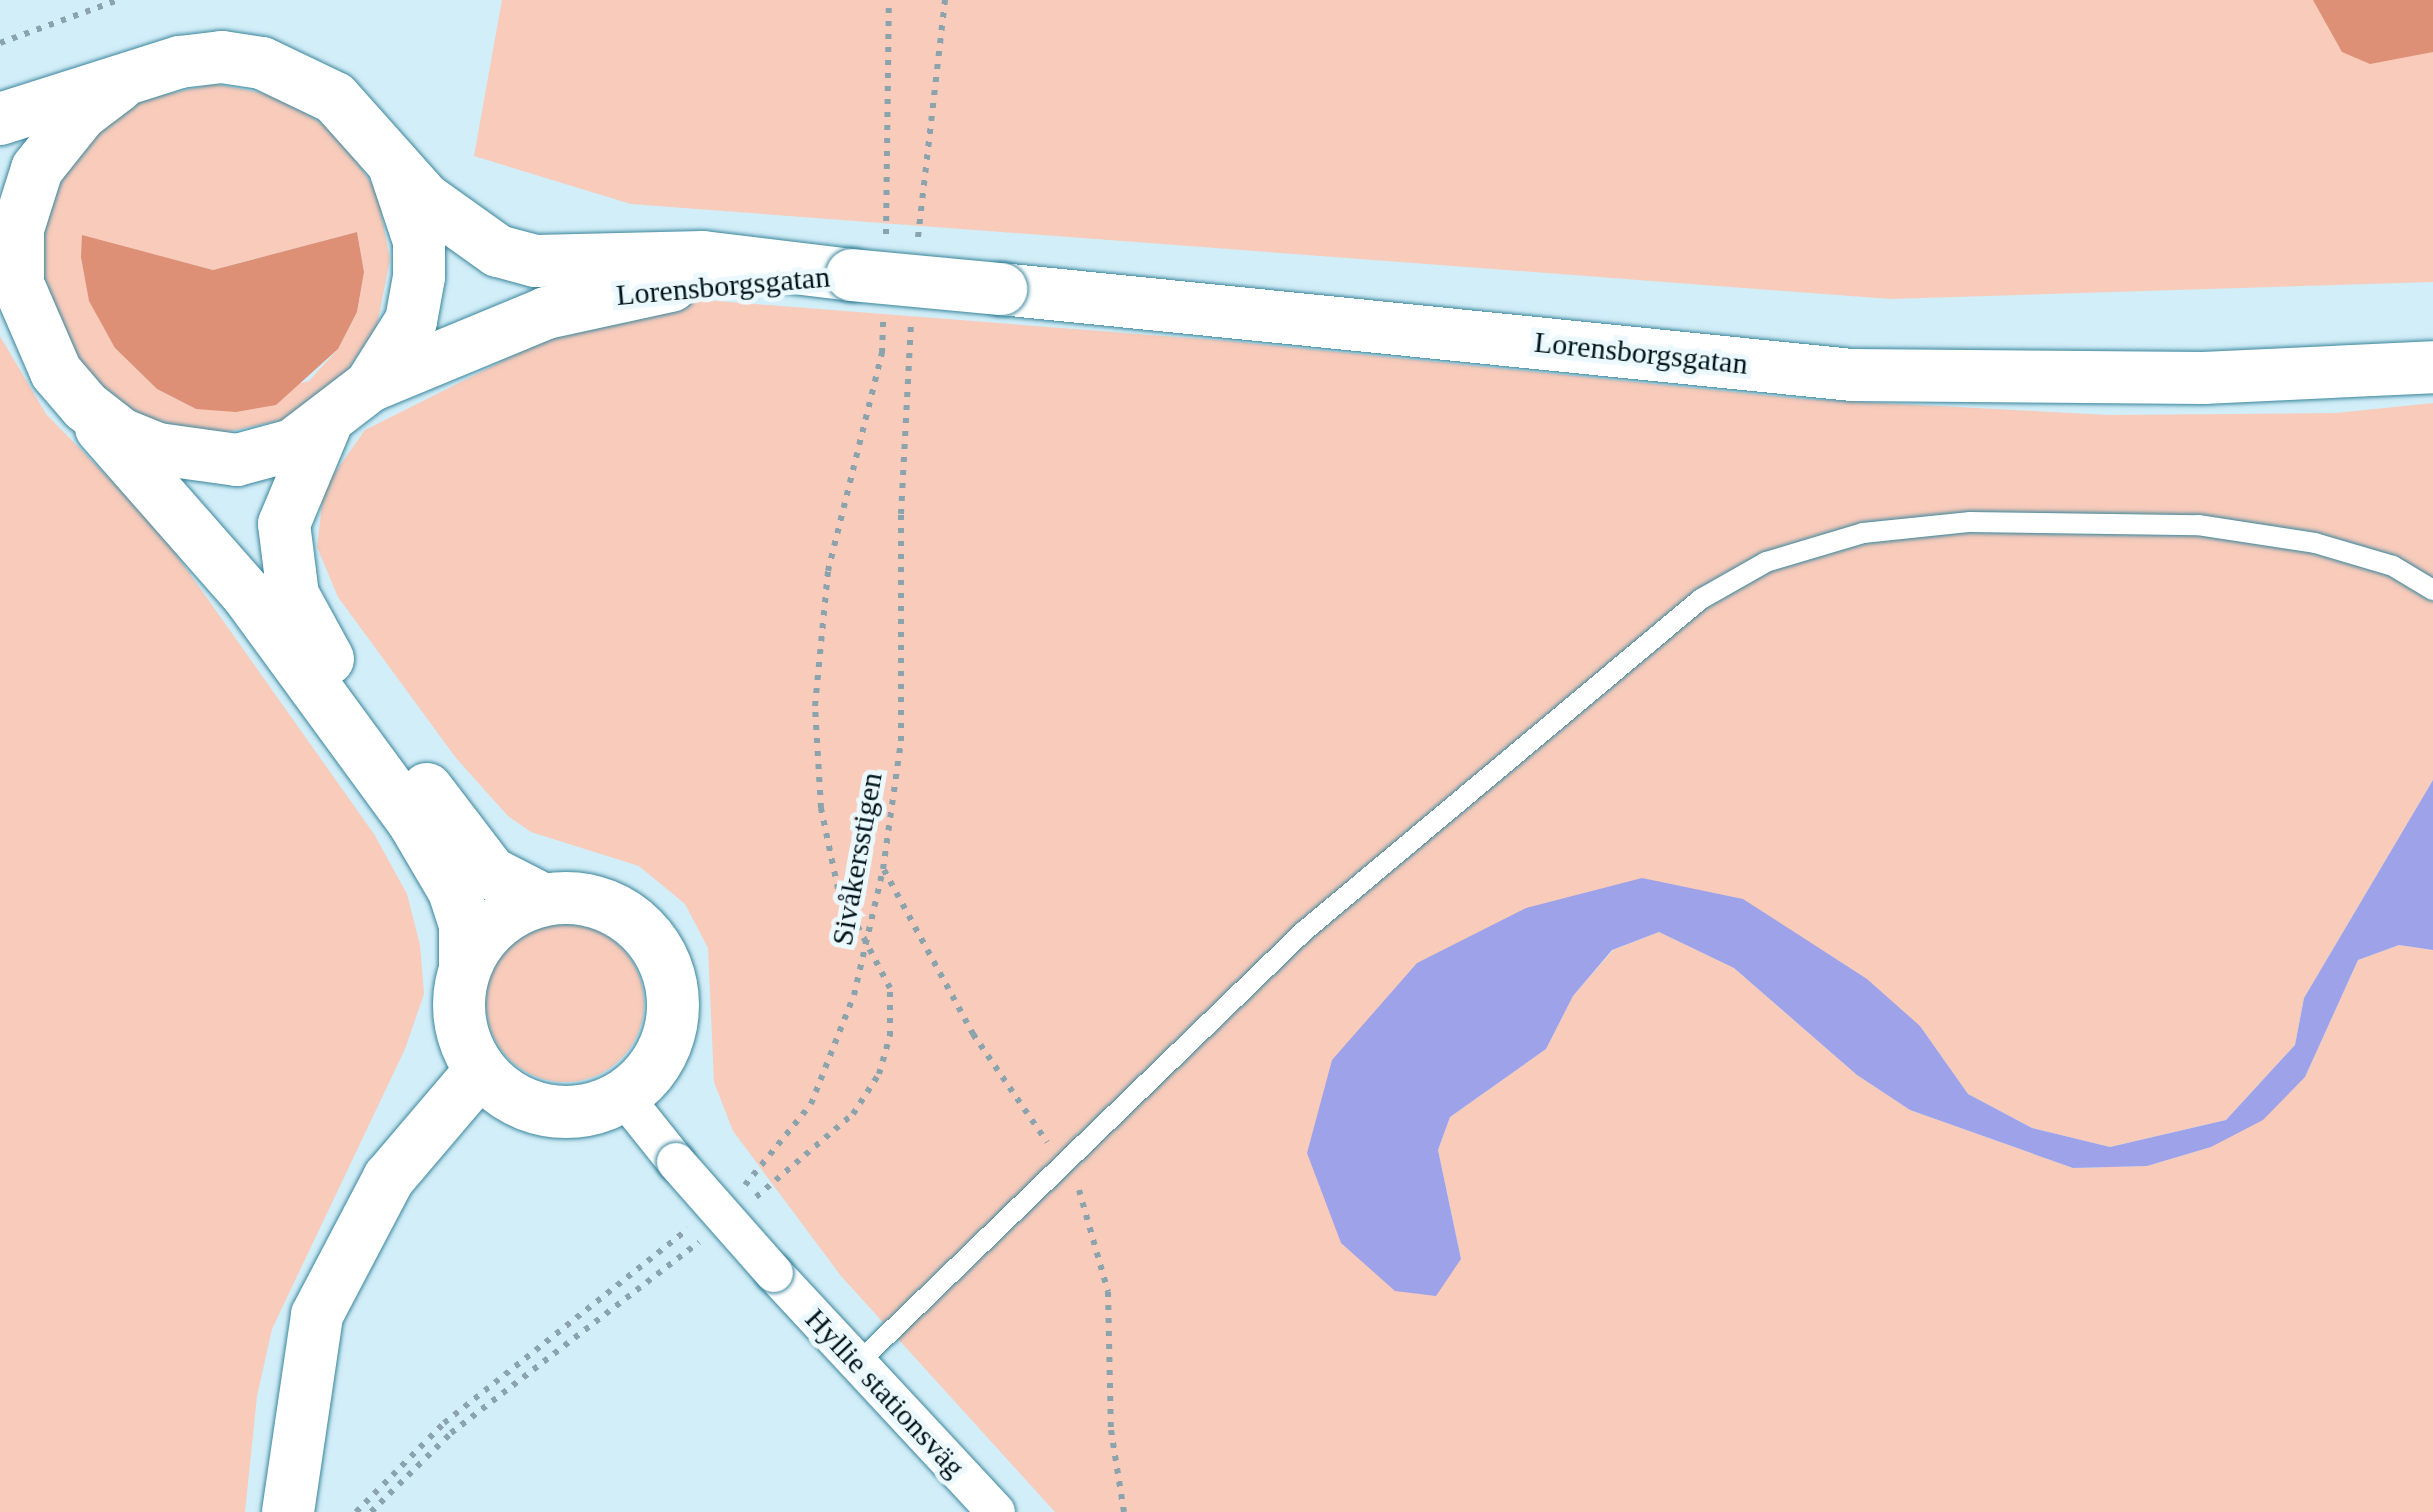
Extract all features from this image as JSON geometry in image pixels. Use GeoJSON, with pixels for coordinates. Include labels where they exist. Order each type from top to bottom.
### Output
{"type":"FeatureCollection","features":[{"type":"Feature","properties":{"kind":"main road","name":"Lorensborgsgatan"},"geometry":{"type":"LineString","coordinates":[[0,119],[118,86],[180,62],[222,57],[262,63],[336,98],[393,163],[460,229],[498,251],[536,261],[703,257],[869,260],[1001,289],[1852,375],[2221,378],[2433,367]]}},
{"type":"Feature","properties":{"kind":"main road","name":"Lorensborgsgatan"},"geometry":{"type":"LineString","coordinates":[[118,86],[80,114],[37,168],[9,273],[56,372],[85,406],[122,434],[196,458],[265,453],[325,426],[370,386],[411,320],[418,278],[419,241],[393,163]]}},
{"type":"Feature","properties":{"kind":"main road","name":"Lorensborgsgatan"},"geometry":{"type":"LineString","coordinates":[[370,386],[496,332],[610,295],[869,260]]}},
{"type":"Feature","properties":{"kind":"main road"},"geometry":{"type":"LineString","coordinates":[[85,406],[132,470],[246,594],[413,820],[454,891],[464,924],[465,965],[458,996],[462,1033],[480,1071],[534,1109],[584,1112],[624,1097],[653,1070],[673,1024],[673,987],[657,946],[608,906],[542,899],[491,872],[315,642],[294,595],[284,524],[325,426]]}},
{"type":"Feature","properties":{"kind":"main road"},"geometry":{"type":"LineString","coordinates":[[465,965],[496,922],[542,899]]}},
{"type":"Feature","properties":{"kind":"main road"},"geometry":{"type":"LineString","coordinates":[[288,1512],[317,1316],[390,1178],[480,1071]]}},
{"type":"Feature","properties":{"kind":"street","name":"Hyllie stationsväg"},"geometry":{"type":"LineString","coordinates":[[624,1097],[774,1273],[996,1512]]}},
{"type":"Feature","properties":{"kind":"lane"},"geometry":{"type":"LineString","coordinates":[[858,1363],[1303,932],[1701,599],[1766,562],[1863,534],[1970,522],[2198,526],[2315,543],[2393,566],[2433,590]]}},
{"type":"Feature","properties":{"kind":"path"},"geometry":{"type":"LineString","coordinates":[[0,43],[118,0]]}},
{"type":"Feature","properties":{"kind":"path"},"geometry":{"type":"LineString","coordinates":[[869,260],[889,0]]}},
{"type":"Feature","properties":{"kind":"path"},"geometry":{"type":"LineString","coordinates":[[916,256],[945,0]]}},
{"type":"Feature","properties":{"kind":"path","name":"Sivåkersstigen"},"geometry":{"type":"LineString","coordinates":[[730,1196],[759,1174],[811,1104],[854,995],[868,936],[900,741],[901,514],[912,313]]}},
{"type":"Feature","properties":{"kind":"path"},"geometry":{"type":"LineString","coordinates":[[745,1206],[853,1114],[879,1074],[890,1036],[890,988],[868,936],[838,888],[822,808],[815,706],[828,571],[882,353],[883,317]]}},
{"type":"Feature","properties":{"kind":"path"},"geometry":{"type":"LineString","coordinates":[[356,1512],[444,1423],[702,1218]]}},
{"type":"Feature","properties":{"kind":"path"},"geometry":{"type":"LineString","coordinates":[[371,1512],[451,1433],[715,1230]]}},
{"type":"Feature","properties":{"kind":"shaded area"},"geometry":{"type":"Polygon","coordinates":[[[502,0],[2433,0],[2433,282],[1891,299],[631,204],[474,156],[502,0]]]}},
{"type":"Feature","properties":{"kind":"shaded area"},"geometry":{"type":"Polygon","coordinates":[[[2313,0],[2433,0],[2433,52],[2370,64],[2342,52],[2313,0]]]}},
{"type":"Feature","properties":{"kind":"shaded area"},"geometry":{"type":"Polygon","coordinates":[[[215,84],[282,97],[339,135],[377,192],[390,259],[377,325],[340,382],[283,420],[216,434],[150,420],[119,404],[71,357],[44,293],[44,225],[70,162],[118,114],[148,98],[215,84]],[[357,232],[213,270],[82,236],[115,348],[157,389],[196,409],[309,381],[338,349],[357,312],[364,272],[357,232]]]}},
{"type":"Feature","properties":{"kind":"shaded area"},"geometry":{"type":"Polygon","coordinates":[[[357,232],[364,272],[357,312],[338,349],[276,405],[236,412],[196,409],[157,389],[115,348],[89,301],[81,257],[82,235],[213,270],[357,232]]]}},
{"type":"Feature","properties":{"kind":"shaded area"},"geometry":{"type":"Polygon","coordinates":[[[705,300],[1228,341],[1803,399],[2108,415],[2336,413],[2433,403],[2433,780],[2304,998],[2295,1045],[2226,1120],[2110,1147],[2032,1128],[1968,1094],[1920,1026],[1642,878],[1332,1060],[1461,1259],[1438,1150],[1450,1117],[1546,1049],[1573,996],[1613,950],[1659,932],[1734,968],[1857,1075],[1910,1110],[2073,1168],[2147,1166],[2211,1147],[2305,1077],[2358,960],[2399,945],[2433,950],[2433,1512],[1055,1512],[841,1276],[733,1131],[714,1082],[708,948],[685,904],[639,866],[531,832],[508,816],[456,758],[338,597],[317,547],[324,488],[365,430],[562,331],[705,300]]]}},
{"type":"Feature","properties":{"kind":"shaded area"},"geometry":{"type":"Polygon","coordinates":[[[0,336],[46,414],[156,526],[374,834],[407,894],[420,945],[424,994],[405,1049],[272,1329],[257,1396],[245,1512],[0,1512],[0,336]]]}},
{"type":"Feature","properties":{"kind":"shaded area"},"geometry":{"type":"Polygon","coordinates":[[[565,924],[595,930],[621,947],[638,973],[644,1003],[638,1033],[621,1059],[595,1076],[565,1082],[535,1076],[509,1059],[492,1033],[486,1003],[492,973],[509,947],[535,930],[565,924]]]}},
{"type":"Feature","properties":{"kind":"water"},"geometry":{"type":"Polygon","coordinates":[[[2433,780],[2433,950],[2399,945],[2358,960],[2305,1077],[2263,1120],[2211,1147],[2147,1166],[2073,1168],[1910,1110],[1857,1075],[1734,968],[1659,932],[1612,950],[1573,996],[1546,1049],[1450,1117],[1438,1150],[1461,1259],[1436,1296],[1395,1291],[1341,1243],[1307,1153],[1332,1060],[1417,963],[1526,908],[1642,878],[1743,899],[1867,979],[1920,1026],[1968,1094],[2032,1128],[2110,1147],[2226,1120],[2295,1045],[2304,998],[2433,780]]]}}]}
